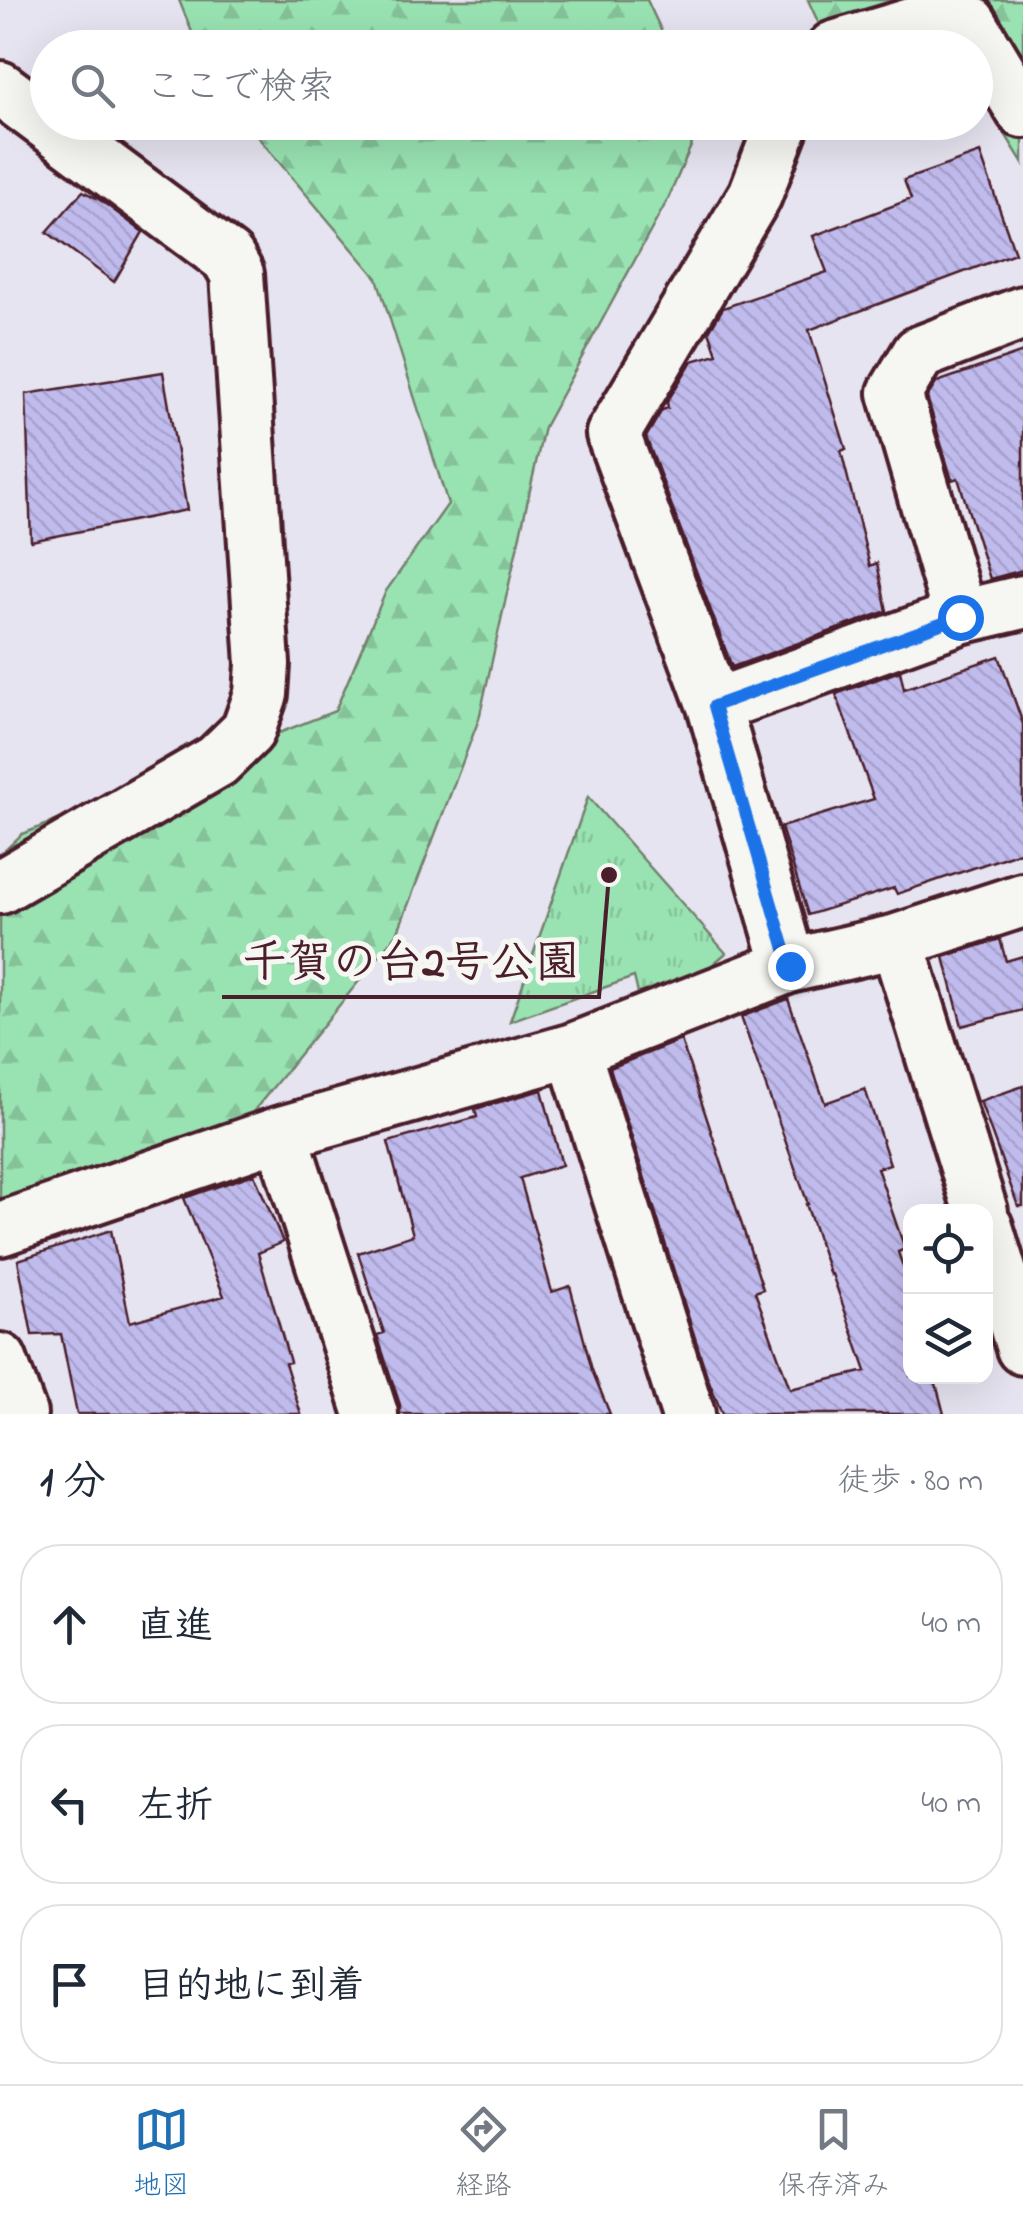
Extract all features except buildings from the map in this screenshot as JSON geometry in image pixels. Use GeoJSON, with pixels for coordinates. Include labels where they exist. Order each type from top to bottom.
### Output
{"type":"FeatureCollection","features":[{"type":"Feature","properties":{"kind":"street"},"geometry":{"type":"LineString","coordinates":[[895,30],[932,19],[970,23],[974,30]]}},
{"type":"Feature","properties":{"kind":"street"},"geometry":{"type":"LineString","coordinates":[[993,61],[1023,111]]}},
{"type":"Feature","properties":{"kind":"street"},"geometry":{"type":"LineString","coordinates":[[0,88],[30,110]]}},
{"type":"Feature","properties":{"kind":"street"},"geometry":{"type":"LineString","coordinates":[[0,887],[217,762],[248,731],[261,694],[263,664],[237,274],[228,258],[70,140]]}},
{"type":"Feature","properties":{"kind":"street"},"geometry":{"type":"LineString","coordinates":[[775,140],[755,194],[613,434],[714,706],[790,966]]}},
{"type":"Feature","properties":{"kind":"street"},"geometry":{"type":"LineString","coordinates":[[960,617],[895,393],[919,353],[1023,313]]}},
{"type":"Feature","properties":{"kind":"street"},"geometry":{"type":"LineString","coordinates":[[714,706],[960,617],[1023,602]]}},
{"type":"Feature","properties":{"kind":"street"},"geometry":{"type":"LineString","coordinates":[[0,1228],[281,1133],[573,1050],[790,966],[897,941],[1023,900]]}},
{"type":"Feature","properties":{"kind":"street"},"geometry":{"type":"LineString","coordinates":[[897,941],[979,1204]]}},
{"type":"Feature","properties":{"kind":"street"},"geometry":{"type":"LineString","coordinates":[[573,1050],[688,1414]]}},
{"type":"Feature","properties":{"kind":"street"},"geometry":{"type":"LineString","coordinates":[[281,1133],[372,1414]]}},
{"type":"Feature","properties":{"kind":"street"},"geometry":{"type":"LineString","coordinates":[[993,1249],[1023,1348]]}},
{"type":"Feature","properties":{"kind":"street"},"geometry":{"type":"LineString","coordinates":[[0,1360],[20,1414]]}},
{"type":"Feature","properties":{"kind":"green space"},"geometry":{"type":"Polygon","coordinates":[[[179,0],[647,0],[661,30],[191,30],[179,0]]]}},
{"type":"Feature","properties":{"kind":"green space"},"geometry":{"type":"Polygon","coordinates":[[[808,0],[1023,0],[1023,163],[993,114],[993,30],[939,30],[886,5],[819,24],[808,0]]]}},
{"type":"Feature","properties":{"kind":"green space"},"geometry":{"type":"Polygon","coordinates":[[[260,140],[694,140],[668,199],[544,427],[479,719],[397,934],[231,1139],[0,1207],[0,855],[22,834],[335,711],[386,591],[448,504],[377,278],[260,140]]]}},
{"type":"Feature","properties":{"kind":"green space"},"geometry":{"type":"Polygon","coordinates":[[[588,797],[726,953],[645,1022],[634,977],[510,1021],[588,797]]]}},
{"type":"Feature","properties":{"kind":"place","name":"千賀の台2号公園"},"geometry":{"type":"Point","coordinates":[609,875]}},
{"type":"Feature","properties":{"kind":"route"},"geometry":{"type":"LineString","coordinates":[[790,966],[714,706],[960,617]]}}]}
